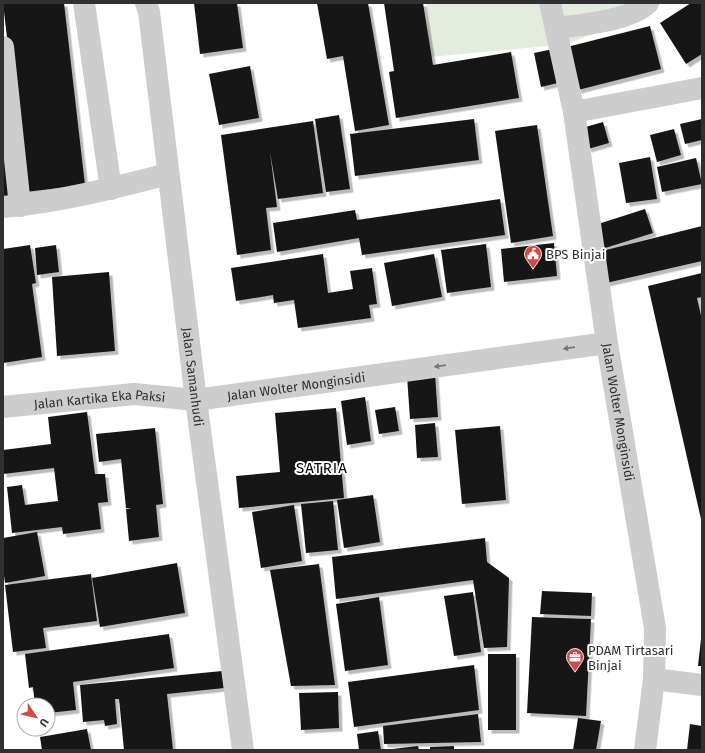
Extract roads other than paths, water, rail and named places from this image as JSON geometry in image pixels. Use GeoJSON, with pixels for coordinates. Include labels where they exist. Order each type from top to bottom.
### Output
{"type":"FeatureCollection","features":[{"type":"Feature","properties":{"kind":"street"},"geometry":{"type":"LineString","coordinates":[[84,3],[111,189]]}},
{"type":"Feature","properties":{"kind":"street","name":"Jalan Samanhudi"},"geometry":{"type":"LineString","coordinates":[[146,3],[149,12],[196,400],[242,750]]}},
{"type":"Feature","properties":{"kind":"street"},"geometry":{"type":"LineString","coordinates":[[550,3],[574,112],[607,343]]}},
{"type":"Feature","properties":{"kind":"street"},"geometry":{"type":"LineString","coordinates":[[556,28],[592,24],[610,20],[640,9],[648,3]]}},
{"type":"Feature","properties":{"kind":"street"},"geometry":{"type":"LineString","coordinates":[[3,47],[12,207],[111,189],[168,174]]}},
{"type":"Feature","properties":{"kind":"street"},"geometry":{"type":"LineString","coordinates":[[574,112],[702,88]]}},
{"type":"Feature","properties":{"kind":"street","name":"Jalan Wolter Monginsidi"},"geometry":{"type":"LineString","coordinates":[[196,400],[607,343],[655,628],[654,679],[645,750]]}},
{"type":"Feature","properties":{"kind":"street","name":"Jalan Kartika Eka Paksi"},"geometry":{"type":"LineString","coordinates":[[3,407],[134,394],[196,400]]}},
{"type":"Feature","properties":{"kind":"street"},"geometry":{"type":"LineString","coordinates":[[654,679],[702,684]]}},
{"type":"Feature","properties":{"kind":"place","name":"BPS Binjai"},"geometry":{"type":"Point","coordinates":[533,269]}},
{"type":"Feature","properties":{"kind":"place","name":"PDAM Tirtasari Binjai"},"geometry":{"type":"Point","coordinates":[575,672]}},
{"type":"Feature","properties":{"kind":"district","name":"SATRIA"},"geometry":{"type":"Point","coordinates":[322,468]}}]}
